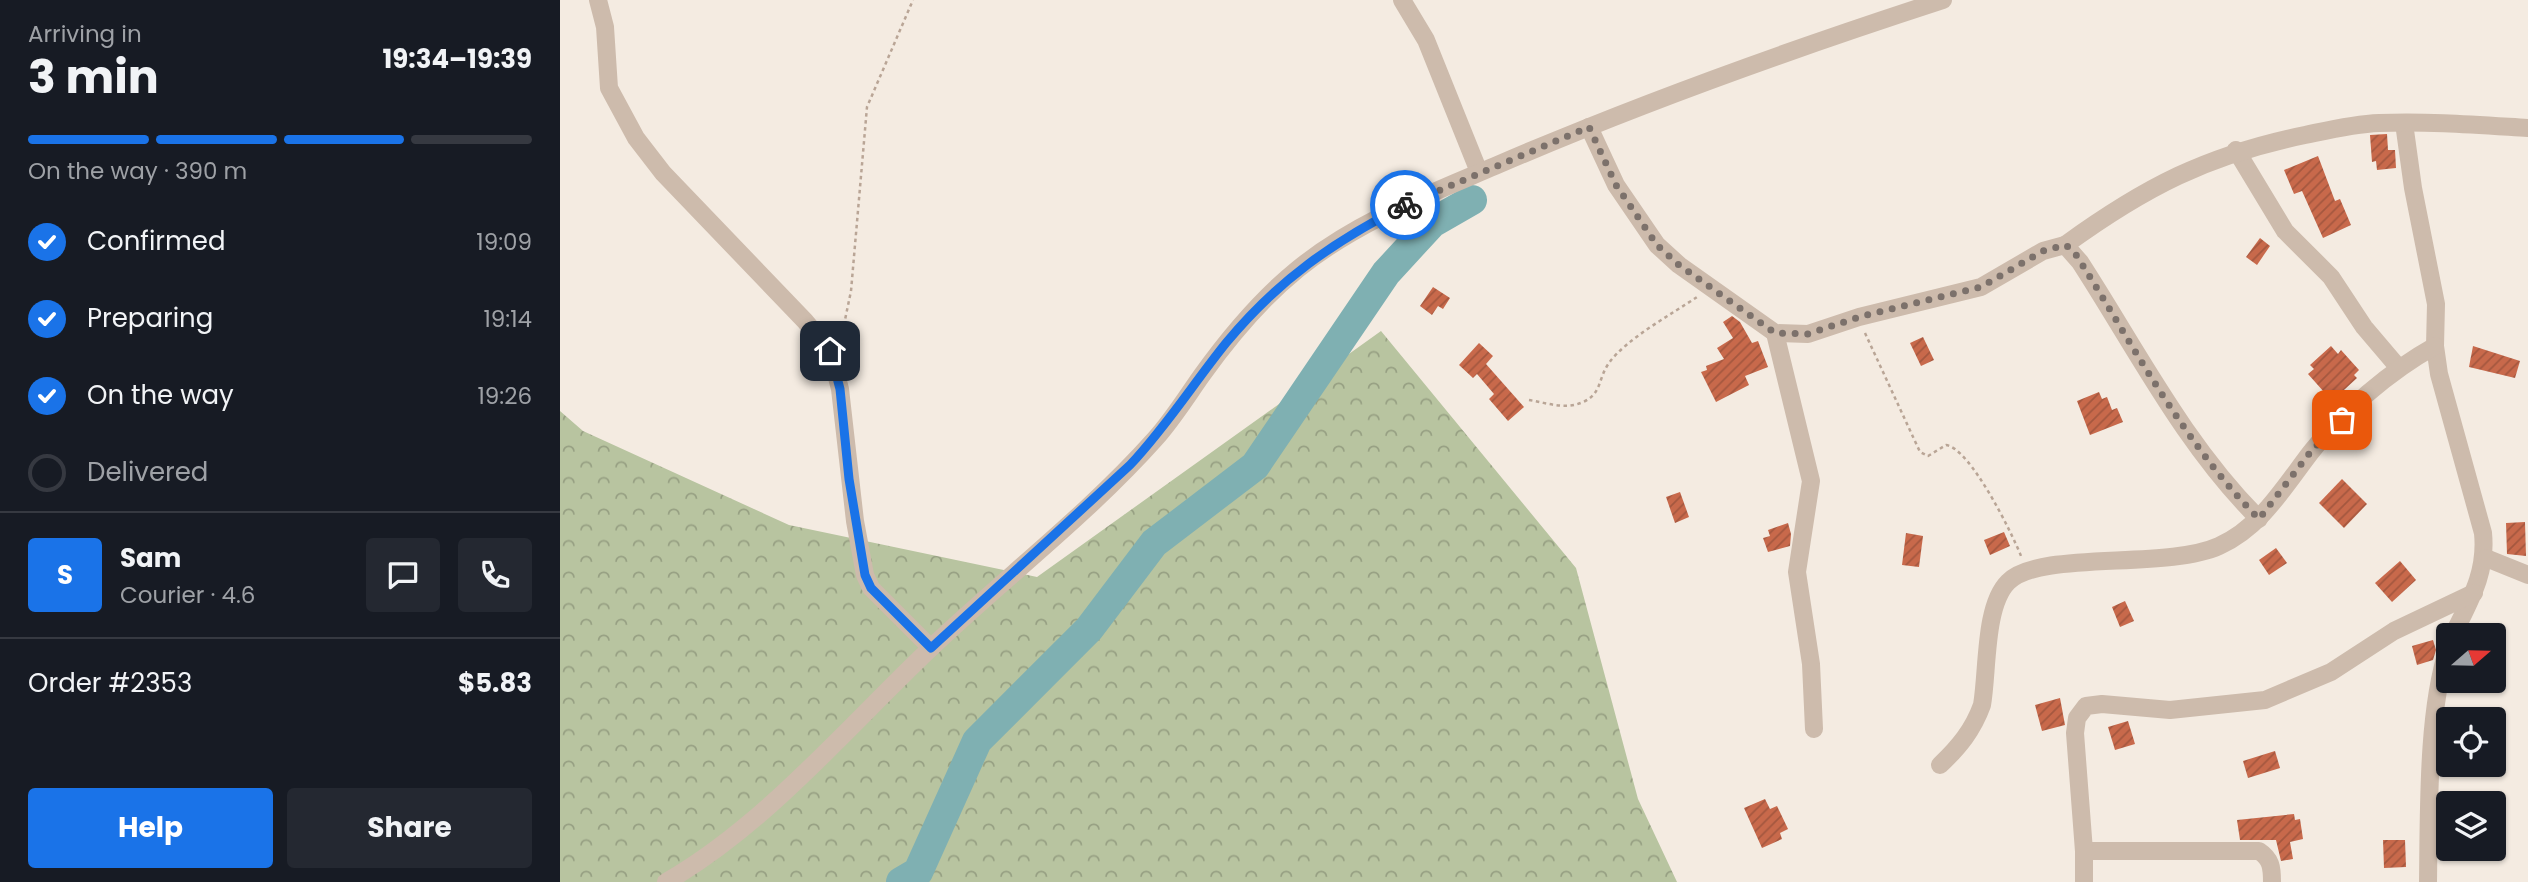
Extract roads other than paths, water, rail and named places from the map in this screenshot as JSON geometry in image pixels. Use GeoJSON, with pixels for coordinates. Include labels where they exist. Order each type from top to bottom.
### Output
{"type":"FeatureCollection","features":[{"type":"Feature","properties":{"kind":"street"},"geometry":{"type":"LineString","coordinates":[[598,0],[605,27],[606,72],[624,120],[663,173],[822,340],[836,366],[855,521],[865,575],[871,588],[931,648]]}},
{"type":"Feature","properties":{"kind":"street"},"geometry":{"type":"LineString","coordinates":[[1402,0],[1426,40],[1479,173]]}},
{"type":"Feature","properties":{"kind":"street"},"geometry":{"type":"LineString","coordinates":[[666,882],[716,851],[750,823],[931,648],[1130,465],[1158,436],[1233,335],[1300,267],[1357,229],[1479,173],[1589,127],[1684,90],[1943,0]]}},
{"type":"Feature","properties":{"kind":"street"},"geometry":{"type":"LineString","coordinates":[[2404,124],[2413,188],[2435,295],[2438,374],[2483,533],[2486,558],[2474,593],[2459,623]]}},
{"type":"Feature","properties":{"kind":"street"},"geometry":{"type":"LineString","coordinates":[[1589,127],[1616,185],[1657,245],[1775,333],[1808,334],[1859,317],[1981,287],[2043,251],[2065,245],[2156,185],[2236,150],[2352,125],[2528,128]]}},
{"type":"Feature","properties":{"kind":"street"},"geometry":{"type":"LineString","coordinates":[[2236,150],[2285,231],[2331,276],[2364,327],[2398,367]]}},
{"type":"Feature","properties":{"kind":"street"},"geometry":{"type":"LineString","coordinates":[[2065,245],[2073,250],[2194,444],[2230,490],[2259,519]]}},
{"type":"Feature","properties":{"kind":"street"},"geometry":{"type":"LineString","coordinates":[[1775,333],[1811,481],[1797,572],[1812,673],[1814,729]]}},
{"type":"Feature","properties":{"kind":"street"},"geometry":{"type":"LineString","coordinates":[[1940,765],[1968,735],[1982,705],[1997,599],[2010,580],[2028,572],[2072,562],[2126,562],[2180,557],[2218,547],[2238,536],[2259,519],[2312,450],[2398,367],[2435,346]]}},
{"type":"Feature","properties":{"kind":"street"},"geometry":{"type":"LineString","coordinates":[[2486,558],[2528,575]]}},
{"type":"Feature","properties":{"kind":"street"},"geometry":{"type":"LineString","coordinates":[[2084,882],[2074,733],[2077,718],[2086,706],[2102,704],[2170,710],[2265,701],[2330,672],[2394,631],[2474,593]]}},
{"type":"Feature","properties":{"kind":"street"},"geometry":{"type":"LineString","coordinates":[[2428,882],[2432,764],[2439,693]]}},
{"type":"Feature","properties":{"kind":"street"},"geometry":{"type":"LineString","coordinates":[[2084,851],[2259,851],[2267,857],[2271,865],[2272,882]]}},
{"type":"Feature","properties":{"kind":"waterway"},"geometry":{"type":"LineString","coordinates":[[901,882],[918,872],[977,741],[1089,629],[1154,543],[1255,466],[1386,273],[1432,223],[1472,200]]}}]}
